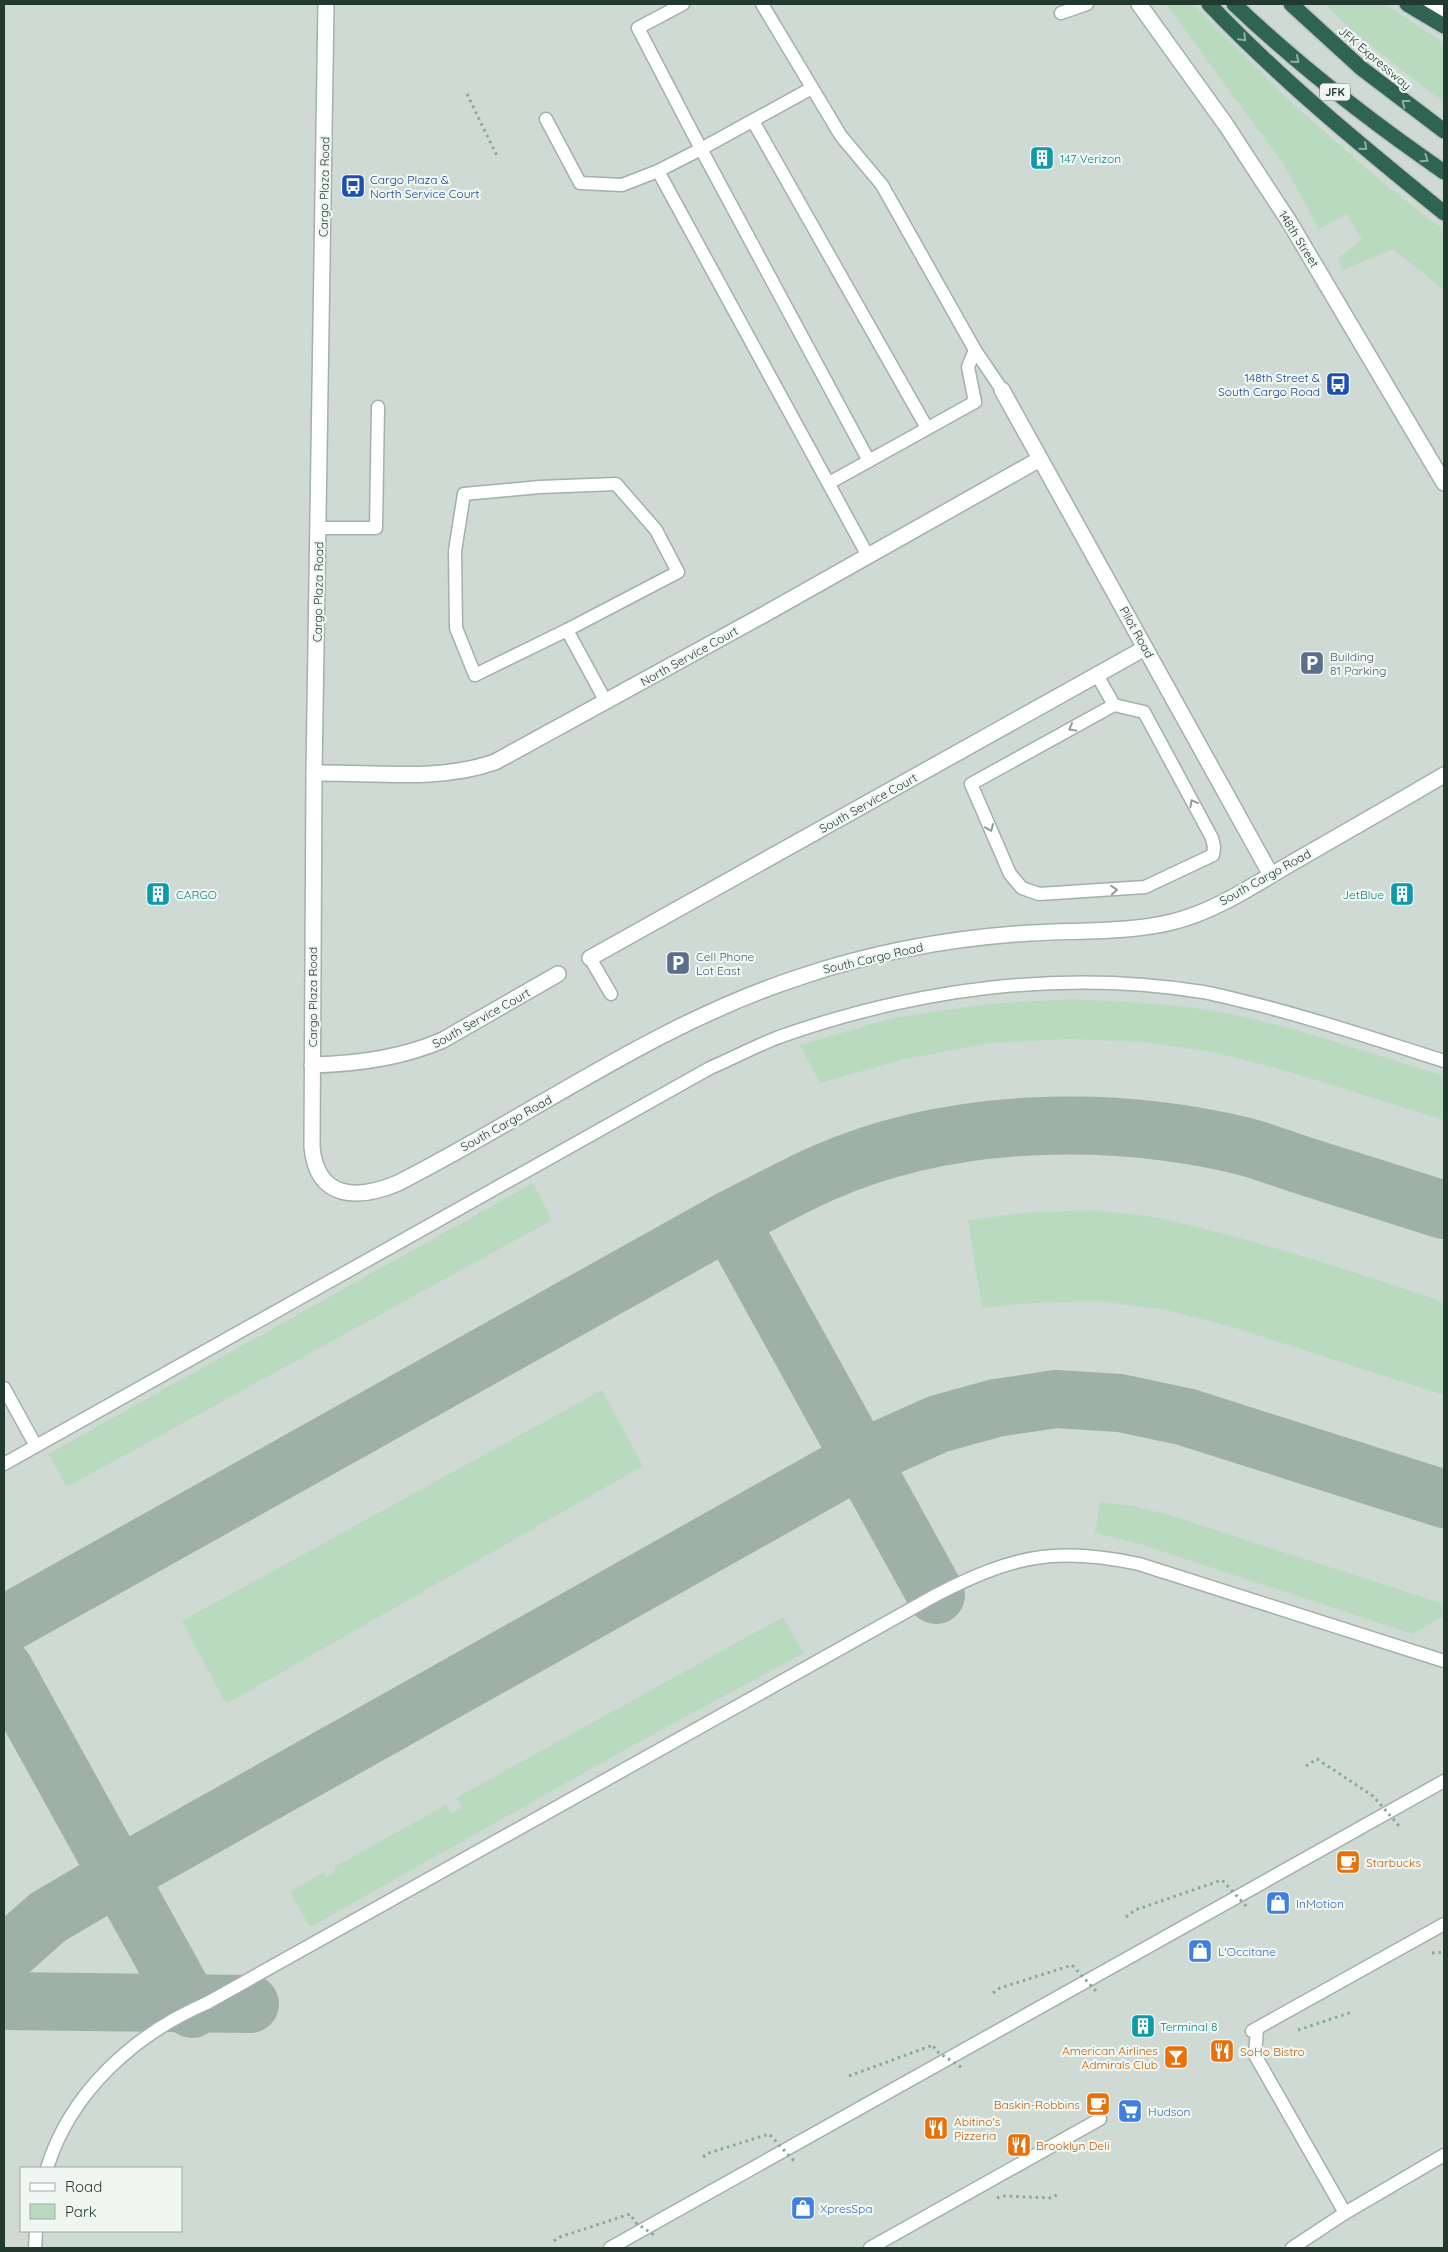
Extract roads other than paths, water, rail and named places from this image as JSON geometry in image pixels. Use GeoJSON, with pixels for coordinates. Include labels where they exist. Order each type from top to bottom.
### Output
{"type":"FeatureCollection","features":[{"type":"Feature","properties":{"kind":"highway"},"geometry":{"type":"LineString","coordinates":[[1209,4],[1281,74],[1444,213]]}},
{"type":"Feature","properties":{"kind":"highway","name":"JFK"},"geometry":{"type":"LineString","coordinates":[[1234,4],[1323,83],[1384,130],[1444,172]]}},
{"type":"Feature","properties":{"kind":"highway","name":"JFK Expressway"},"geometry":{"type":"LineString","coordinates":[[1291,4],[1361,68],[1444,132]]}},
{"type":"Feature","properties":{"kind":"highway"},"geometry":{"type":"LineString","coordinates":[[1407,4],[1444,26]]}},
{"type":"Feature","properties":{"kind":"street","name":"Cargo Plaza Road"},"geometry":{"type":"LineString","coordinates":[[321,1178],[316,1169],[312,1147],[312,1065],[314,773],[326,4]]}},
{"type":"Feature","properties":{"kind":"street","name":"148th Street"},"geometry":{"type":"LineString","coordinates":[[1139,4],[1226,125],[1285,215],[1444,484]]}},
{"type":"Feature","properties":{"kind":"street"},"geometry":{"type":"LineString","coordinates":[[1432,4],[1444,14]]}},
{"type":"Feature","properties":{"kind":"street","name":"Pilot Road"},"geometry":{"type":"LineString","coordinates":[[1002,390],[1272,875]]}},
{"type":"Feature","properties":{"kind":"street","name":"North Service Court"},"geometry":{"type":"LineString","coordinates":[[314,773],[440,774],[483,766],[510,755],[1040,459]]}},
{"type":"Feature","properties":{"kind":"street","name":"South Service Court"},"geometry":{"type":"LineString","coordinates":[[590,958],[1145,648]]}},
{"type":"Feature","properties":{"kind":"street","name":"South Cargo Road"},"geometry":{"type":"LineString","coordinates":[[321,1178],[338,1191],[348,1194],[360,1194],[384,1189],[410,1177],[683,1024],[735,1001],[800,977],[864,958],[961,940],[1029,933],[1140,927],[1175,921],[1213,906],[1272,875],[1444,775]]}},
{"type":"Feature","properties":{"kind":"street","name":"South Service Court"},"geometry":{"type":"LineString","coordinates":[[312,1065],[374,1060],[428,1047],[558,974]]}},
{"type":"Feature","properties":{"kind":"lane"},"geometry":{"type":"LineString","coordinates":[[683,4],[638,28],[869,461]]}},
{"type":"Feature","properties":{"kind":"lane"},"geometry":{"type":"LineString","coordinates":[[762,4],[841,136],[882,185],[975,350],[1002,390]]}},
{"type":"Feature","properties":{"kind":"lane"},"geometry":{"type":"LineString","coordinates":[[1065,4],[1061,13],[1087,4]]}},
{"type":"Feature","properties":{"kind":"lane"},"geometry":{"type":"LineString","coordinates":[[546,119],[580,183],[622,185],[658,171],[812,88]]}},
{"type":"Feature","properties":{"kind":"lane"},"geometry":{"type":"LineString","coordinates":[[753,120],[927,428]]}},
{"type":"Feature","properties":{"kind":"lane"},"geometry":{"type":"LineString","coordinates":[[658,171],[868,556]]}},
{"type":"Feature","properties":{"kind":"lane"},"geometry":{"type":"LineString","coordinates":[[829,483],[975,402],[968,367],[975,350]]}},
{"type":"Feature","properties":{"kind":"lane"},"geometry":{"type":"LineString","coordinates":[[319,528],[376,528],[378,407]]}},
{"type":"Feature","properties":{"kind":"lane"},"geometry":{"type":"LineString","coordinates":[[616,484],[656,530],[678,572],[567,630],[475,675],[456,628],[455,551],[464,494],[540,487],[616,484]]}},
{"type":"Feature","properties":{"kind":"lane"},"geometry":{"type":"LineString","coordinates":[[567,630],[606,702]]}},
{"type":"Feature","properties":{"kind":"lane"},"geometry":{"type":"LineString","coordinates":[[1097,675],[1114,705],[1144,712],[1212,838],[1213,855],[1144,887],[1039,894],[1022,888],[1010,874],[971,784],[1114,705]]}},
{"type":"Feature","properties":{"kind":"lane"},"geometry":{"type":"LineString","coordinates":[[590,958],[611,994]]}},
{"type":"Feature","properties":{"kind":"lane"},"geometry":{"type":"LineString","coordinates":[[4,1464],[710,1068],[778,1038],[847,1015],[896,1002],[951,992],[1034,983],[1107,982],[1203,992],[1304,1016],[1444,1061]]}},
{"type":"Feature","properties":{"kind":"lane"},"geometry":{"type":"LineString","coordinates":[[4,1388],[36,1446]]}},
{"type":"Feature","properties":{"kind":"lane"},"geometry":{"type":"LineString","coordinates":[[47,2167],[59,2134],[85,2094],[122,2056],[192,2009],[225,1993],[936,1595],[984,1571],[1031,1558],[1055,1555],[1080,1554],[1125,1561],[1444,1661]]}},
{"type":"Feature","properties":{"kind":"lane"},"geometry":{"type":"LineString","coordinates":[[610,2248],[1444,1781]]}},
{"type":"Feature","properties":{"kind":"lane"},"geometry":{"type":"LineString","coordinates":[[1345,2213],[1255,2055],[1254,2030],[1444,1924]]}},
{"type":"Feature","properties":{"kind":"lane"},"geometry":{"type":"LineString","coordinates":[[870,2248],[1100,2119]]}},
{"type":"Feature","properties":{"kind":"lane"},"geometry":{"type":"LineString","coordinates":[[1292,2248],[1345,2213],[1444,2155]]}},
{"type":"Feature","properties":{"kind":"lane"},"geometry":{"type":"LineString","coordinates":[[35,2248],[36,2232]]}},
{"type":"Feature","properties":{"kind":"place","name":"147 Verizon"},"geometry":{"type":"Point","coordinates":[1042,158]}},
{"type":"Feature","properties":{"kind":"place","name":"Cargo Plaza & North Service Court"},"geometry":{"type":"Point","coordinates":[353,186]}},
{"type":"Feature","properties":{"kind":"place","name":"148th Street & South Cargo Road"},"geometry":{"type":"Point","coordinates":[1338,384]}},
{"type":"Feature","properties":{"kind":"place","name":"Building 81 Parking"},"geometry":{"type":"Point","coordinates":[1312,663]}},
{"type":"Feature","properties":{"kind":"place","name":"CARGO"},"geometry":{"type":"Point","coordinates":[158,894]}},
{"type":"Feature","properties":{"kind":"place","name":"JetBlue"},"geometry":{"type":"Point","coordinates":[1402,894]}},
{"type":"Feature","properties":{"kind":"place","name":"Cell Phone Lot East"},"geometry":{"type":"Point","coordinates":[678,963]}},
{"type":"Feature","properties":{"kind":"place","name":"Starbucks"},"geometry":{"type":"Point","coordinates":[1348,1862]}},
{"type":"Feature","properties":{"kind":"place","name":"InMotion"},"geometry":{"type":"Point","coordinates":[1278,1903]}},
{"type":"Feature","properties":{"kind":"place","name":"L'Occitane"},"geometry":{"type":"Point","coordinates":[1200,1951]}},
{"type":"Feature","properties":{"kind":"place","name":"Terminal 8"},"geometry":{"type":"Point","coordinates":[1143,2026]}},
{"type":"Feature","properties":{"kind":"place","name":"SoHo Bistro"},"geometry":{"type":"Point","coordinates":[1222,2051]}},
{"type":"Feature","properties":{"kind":"place","name":"American Airlines Admirals Club"},"geometry":{"type":"Point","coordinates":[1176,2057]}},
{"type":"Feature","properties":{"kind":"place","name":"Baskin-Robbins"},"geometry":{"type":"Point","coordinates":[1098,2104]}},
{"type":"Feature","properties":{"kind":"place","name":"Hudson"},"geometry":{"type":"Point","coordinates":[1130,2111]}},
{"type":"Feature","properties":{"kind":"place","name":"Abitino's Pizzeria"},"geometry":{"type":"Point","coordinates":[936,2128]}},
{"type":"Feature","properties":{"kind":"place","name":"Brooklyn Deli"},"geometry":{"type":"Point","coordinates":[1019,2145]}},
{"type":"Feature","properties":{"kind":"place","name":"XpresSpa"},"geometry":{"type":"Point","coordinates":[803,2208]}}]}
